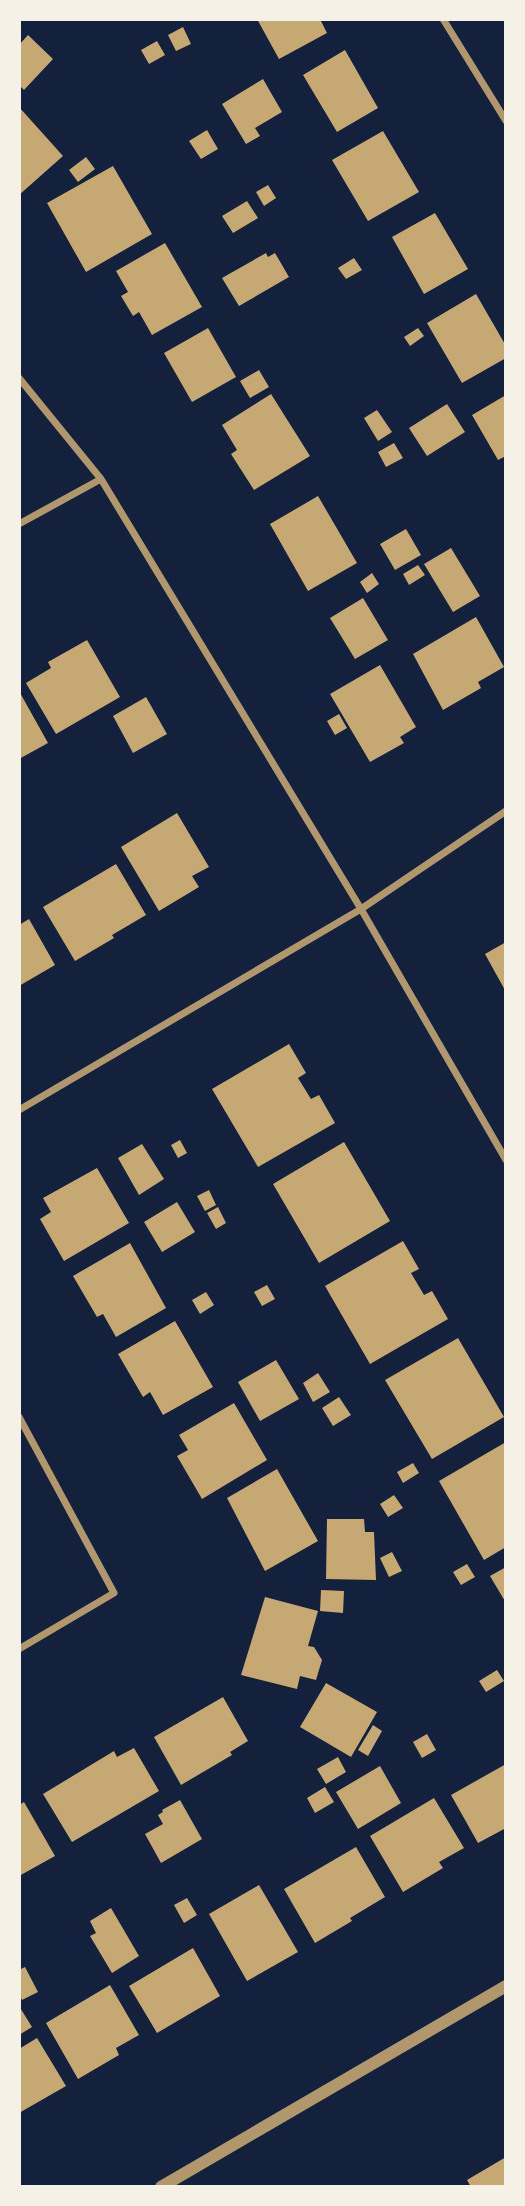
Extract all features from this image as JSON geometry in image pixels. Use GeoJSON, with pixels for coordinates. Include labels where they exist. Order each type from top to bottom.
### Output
{"type":"FeatureCollection","features":[{"type":"Feature","properties":{"kind":"street"},"geometry":{"type":"LineString","coordinates":[[443,19],[506,121]]}},
{"type":"Feature","properties":{"kind":"street"},"geometry":{"type":"LineString","coordinates":[[19,378],[101,479],[361,909],[506,1160]]}},
{"type":"Feature","properties":{"kind":"street"},"geometry":{"type":"LineString","coordinates":[[19,524],[101,479]]}},
{"type":"Feature","properties":{"kind":"street"},"geometry":{"type":"LineString","coordinates":[[19,1110],[361,909],[506,811]]}},
{"type":"Feature","properties":{"kind":"street"},"geometry":{"type":"LineString","coordinates":[[19,1416],[114,1593],[19,1649]]}},
{"type":"Feature","properties":{"kind":"street"},"geometry":{"type":"LineString","coordinates":[[161,2187],[506,1986]]}},
{"type":"Feature","properties":{"kind":"building"},"geometry":{"type":"Polygon","coordinates":[[[257,19],[320,19],[327,33],[279,59],[257,19]]]}},
{"type":"Feature","properties":{"kind":"building"},"geometry":{"type":"Polygon","coordinates":[[[183,27],[191,44],[176,51],[168,35],[183,27]]]}},
{"type":"Feature","properties":{"kind":"building"},"geometry":{"type":"Polygon","coordinates":[[[28,35],[53,59],[24,90],[19,85],[19,45],[28,35]]]}},
{"type":"Feature","properties":{"kind":"building"},"geometry":{"type":"Polygon","coordinates":[[[157,41],[165,55],[149,64],[141,50],[157,41]]]}},
{"type":"Feature","properties":{"kind":"building"},"geometry":{"type":"Polygon","coordinates":[[[345,50],[378,108],[337,132],[303,75],[345,50]]]}},
{"type":"Feature","properties":{"kind":"building"},"geometry":{"type":"Polygon","coordinates":[[[263,79],[282,112],[255,128],[260,136],[246,144],[222,104],[263,79]]]}},
{"type":"Feature","properties":{"kind":"building"},"geometry":{"type":"Polygon","coordinates":[[[19,107],[63,156],[19,195],[19,107]]]}},
{"type":"Feature","properties":{"kind":"building"},"geometry":{"type":"Polygon","coordinates":[[[207,130],[218,149],[201,159],[189,141],[207,130]]]}},
{"type":"Feature","properties":{"kind":"building"},"geometry":{"type":"Polygon","coordinates":[[[383,131],[419,192],[368,221],[332,160],[383,131]]]}},
{"type":"Feature","properties":{"kind":"building"},"geometry":{"type":"Polygon","coordinates":[[[86,157],[95,169],[78,182],[69,170],[86,157]]]}},
{"type":"Feature","properties":{"kind":"building"},"geometry":{"type":"Polygon","coordinates":[[[113,166],[152,234],[86,272],[47,203],[113,166]]]}},
{"type":"Feature","properties":{"kind":"building"},"geometry":{"type":"Polygon","coordinates":[[[268,185],[276,198],[264,206],[256,192],[268,185]]]}},
{"type":"Feature","properties":{"kind":"building"},"geometry":{"type":"Polygon","coordinates":[[[247,201],[258,218],[233,233],[222,216],[247,201]]]}},
{"type":"Feature","properties":{"kind":"building"},"geometry":{"type":"Polygon","coordinates":[[[435,213],[468,269],[424,294],[392,237],[435,213]]]}},
{"type":"Feature","properties":{"kind":"building"},"geometry":{"type":"Polygon","coordinates":[[[165,243],[202,307],[152,335],[139,312],[133,316],[121,296],[128,292],[116,271],[165,243]]]}},
{"type":"Feature","properties":{"kind":"building"},"geometry":{"type":"Polygon","coordinates":[[[266,253],[268,257],[275,253],[289,277],[239,306],[222,278],[266,253]]]}},
{"type":"Feature","properties":{"kind":"building"},"geometry":{"type":"Polygon","coordinates":[[[354,258],[362,270],[346,279],[338,268],[354,258]]]}},
{"type":"Feature","properties":{"kind":"building"},"geometry":{"type":"Polygon","coordinates":[[[476,294],[506,346],[506,358],[462,383],[427,323],[476,294]]]}},
{"type":"Feature","properties":{"kind":"building"},"geometry":{"type":"Polygon","coordinates":[[[208,328],[236,377],[192,402],[164,353],[208,328]]]}},
{"type":"Feature","properties":{"kind":"building"},"geometry":{"type":"Polygon","coordinates":[[[418,328],[424,336],[410,346],[404,337],[418,328]]]}},
{"type":"Feature","properties":{"kind":"building"},"geometry":{"type":"Polygon","coordinates":[[[259,370],[269,387],[250,398],[240,381],[259,370]]]}},
{"type":"Feature","properties":{"kind":"building"},"geometry":{"type":"Polygon","coordinates":[[[271,394],[310,456],[254,490],[231,454],[237,450],[222,425],[271,394]]]}},
{"type":"Feature","properties":{"kind":"building"},"geometry":{"type":"Polygon","coordinates":[[[506,395],[506,456],[498,460],[472,415],[506,395]]]}},
{"type":"Feature","properties":{"kind":"building"},"geometry":{"type":"Polygon","coordinates":[[[447,404],[465,432],[427,456],[409,428],[447,404]]]}},
{"type":"Feature","properties":{"kind":"building"},"geometry":{"type":"Polygon","coordinates":[[[377,410],[392,432],[378,441],[364,418],[377,410]]]}},
{"type":"Feature","properties":{"kind":"building"},"geometry":{"type":"Polygon","coordinates":[[[394,443],[403,458],[386,467],[378,452],[394,443]]]}},
{"type":"Feature","properties":{"kind":"building"},"geometry":{"type":"Polygon","coordinates":[[[318,496],[357,563],[308,591],[270,524],[318,496]]]}},
{"type":"Feature","properties":{"kind":"building"},"geometry":{"type":"Polygon","coordinates":[[[406,529],[421,555],[395,570],[380,544],[406,529]]]}},
{"type":"Feature","properties":{"kind":"building"},"geometry":{"type":"Polygon","coordinates":[[[451,548],[480,596],[453,612],[424,564],[451,548]]]}},
{"type":"Feature","properties":{"kind":"building"},"geometry":{"type":"Polygon","coordinates":[[[418,565],[425,575],[409,585],[403,574],[418,565]]]}},
{"type":"Feature","properties":{"kind":"building"},"geometry":{"type":"Polygon","coordinates":[[[372,573],[379,584],[367,593],[360,582],[372,573]]]}},
{"type":"Feature","properties":{"kind":"building"},"geometry":{"type":"Polygon","coordinates":[[[363,598],[388,640],[355,659],[330,618],[363,598]]]}},
{"type":"Feature","properties":{"kind":"building"},"geometry":{"type":"Polygon","coordinates":[[[476,617],[504,667],[478,682],[481,688],[443,710],[413,654],[476,617]]]}},
{"type":"Feature","properties":{"kind":"building"},"geometry":{"type":"Polygon","coordinates":[[[87,640],[120,697],[56,734],[26,683],[51,668],[48,662],[87,640]]]}},
{"type":"Feature","properties":{"kind":"building"},"geometry":{"type":"Polygon","coordinates":[[[380,665],[416,727],[400,737],[404,743],[370,762],[330,694],[380,665]]]}},
{"type":"Feature","properties":{"kind":"building"},"geometry":{"type":"Polygon","coordinates":[[[19,691],[48,743],[19,759],[19,691]]]}},
{"type":"Feature","properties":{"kind":"building"},"geometry":{"type":"Polygon","coordinates":[[[146,697],[167,734],[133,753],[113,716],[146,697]]]}},
{"type":"Feature","properties":{"kind":"building"},"geometry":{"type":"Polygon","coordinates":[[[339,714],[347,728],[335,735],[327,721],[339,714]]]}},
{"type":"Feature","properties":{"kind":"building"},"geometry":{"type":"Polygon","coordinates":[[[177,813],[209,867],[192,876],[199,887],[159,911],[121,847],[177,813]]]}},
{"type":"Feature","properties":{"kind":"building"},"geometry":{"type":"Polygon","coordinates":[[[116,864],[146,915],[75,961],[43,907],[116,864]]]}},
{"type":"Feature","properties":{"kind":"building"},"geometry":{"type":"Polygon","coordinates":[[[29,919],[55,965],[19,986],[19,925],[29,919]]]}},
{"type":"Feature","properties":{"kind":"building"},"geometry":{"type":"Polygon","coordinates":[[[506,942],[506,992],[485,954],[506,942]]]}},
{"type":"Feature","properties":{"kind":"building"},"geometry":{"type":"Polygon","coordinates":[[[289,1044],[306,1073],[298,1078],[311,1099],[319,1095],[335,1123],[258,1167],[212,1089],[289,1044]]]}},
{"type":"Feature","properties":{"kind":"building"},"geometry":{"type":"Polygon","coordinates":[[[180,1140],[187,1153],[178,1158],[171,1145],[180,1140]]]}},
{"type":"Feature","properties":{"kind":"building"},"geometry":{"type":"Polygon","coordinates":[[[344,1142],[390,1221],[319,1263],[273,1184],[344,1142]]]}},
{"type":"Feature","properties":{"kind":"building"},"geometry":{"type":"Polygon","coordinates":[[[142,1144],[164,1179],[139,1195],[118,1158],[142,1144]]]}},
{"type":"Feature","properties":{"kind":"building"},"geometry":{"type":"Polygon","coordinates":[[[97,1168],[129,1223],[64,1261],[40,1219],[51,1212],[43,1198],[97,1168]]]}},
{"type":"Feature","properties":{"kind":"building"},"geometry":{"type":"Polygon","coordinates":[[[209,1190],[216,1205],[205,1211],[197,1196],[209,1190]]]}},
{"type":"Feature","properties":{"kind":"building"},"geometry":{"type":"Polygon","coordinates":[[[177,1202],[195,1232],[162,1252],[144,1222],[177,1202]]]}},
{"type":"Feature","properties":{"kind":"building"},"geometry":{"type":"Polygon","coordinates":[[[218,1207],[226,1223],[216,1229],[207,1213],[218,1207]]]}},
{"type":"Feature","properties":{"kind":"building"},"geometry":{"type":"Polygon","coordinates":[[[403,1241],[419,1269],[411,1273],[424,1295],[432,1291],[448,1319],[370,1364],[325,1286],[403,1241]]]}},
{"type":"Feature","properties":{"kind":"building"},"geometry":{"type":"Polygon","coordinates":[[[130,1243],[166,1308],[116,1337],[103,1314],[97,1317],[73,1276],[130,1243]]]}},
{"type":"Feature","properties":{"kind":"building"},"geometry":{"type":"Polygon","coordinates":[[[267,1285],[275,1299],[262,1306],[254,1292],[267,1285]]]}},
{"type":"Feature","properties":{"kind":"building"},"geometry":{"type":"Polygon","coordinates":[[[206,1292],[214,1305],[200,1314],[192,1300],[206,1292]]]}},
{"type":"Feature","properties":{"kind":"building"},"geometry":{"type":"Polygon","coordinates":[[[175,1321],[213,1387],[163,1415],[150,1392],[143,1397],[118,1354],[175,1321]]]}},
{"type":"Feature","properties":{"kind":"building"},"geometry":{"type":"Polygon","coordinates":[[[458,1338],[504,1417],[432,1459],[385,1380],[458,1338]]]}},
{"type":"Feature","properties":{"kind":"building"},"geometry":{"type":"Polygon","coordinates":[[[276,1360],[299,1399],[260,1421],[238,1382],[276,1360]]]}},
{"type":"Feature","properties":{"kind":"building"},"geometry":{"type":"Polygon","coordinates":[[[318,1373],[330,1392],[313,1402],[303,1383],[318,1373]]]}},
{"type":"Feature","properties":{"kind":"building"},"geometry":{"type":"Polygon","coordinates":[[[339,1397],[351,1415],[333,1426],[322,1408],[339,1397]]]}},
{"type":"Feature","properties":{"kind":"building"},"geometry":{"type":"Polygon","coordinates":[[[234,1403],[267,1460],[202,1499],[177,1456],[188,1450],[179,1435],[234,1403]]]}},
{"type":"Feature","properties":{"kind":"building"},"geometry":{"type":"Polygon","coordinates":[[[506,1442],[506,1547],[484,1560],[439,1481],[506,1442]]]}},
{"type":"Feature","properties":{"kind":"building"},"geometry":{"type":"Polygon","coordinates":[[[413,1463],[419,1473],[403,1483],[397,1472],[413,1463]]]}},
{"type":"Feature","properties":{"kind":"building"},"geometry":{"type":"Polygon","coordinates":[[[277,1469],[318,1541],[265,1571],[227,1498],[277,1469]]]}},
{"type":"Feature","properties":{"kind":"building"},"geometry":{"type":"Polygon","coordinates":[[[394,1495],[403,1508],[388,1517],[380,1504],[394,1495]]]}},
{"type":"Feature","properties":{"kind":"building"},"geometry":{"type":"Polygon","coordinates":[[[327,1519],[364,1519],[365,1532],[374,1532],[376,1580],[326,1579],[327,1519]]]}},
{"type":"Feature","properties":{"kind":"building"},"geometry":{"type":"Polygon","coordinates":[[[392,1552],[402,1571],[389,1577],[380,1558],[392,1552]]]}},
{"type":"Feature","properties":{"kind":"building"},"geometry":{"type":"Polygon","coordinates":[[[467,1564],[475,1577],[461,1585],[453,1572],[467,1564]]]}},
{"type":"Feature","properties":{"kind":"building"},"geometry":{"type":"Polygon","coordinates":[[[506,1567],[506,1603],[490,1576],[506,1567]]]}},
{"type":"Feature","properties":{"kind":"building"},"geometry":{"type":"Polygon","coordinates":[[[321,1590],[344,1591],[343,1613],[320,1611],[321,1590]]]}},
{"type":"Feature","properties":{"kind":"building"},"geometry":{"type":"Polygon","coordinates":[[[265,1597],[318,1611],[308,1646],[314,1647],[322,1660],[316,1680],[300,1676],[297,1689],[241,1675],[265,1597]]]}},
{"type":"Feature","properties":{"kind":"building"},"geometry":{"type":"Polygon","coordinates":[[[497,1670],[504,1681],[486,1692],[479,1681],[497,1670]]]}},
{"type":"Feature","properties":{"kind":"building"},"geometry":{"type":"Polygon","coordinates":[[[326,1683],[377,1712],[351,1757],[300,1727],[326,1683]]]}},
{"type":"Feature","properties":{"kind":"building"},"geometry":{"type":"Polygon","coordinates":[[[223,1697],[248,1741],[230,1752],[232,1755],[181,1785],[154,1737],[223,1697]]]}},
{"type":"Feature","properties":{"kind":"building"},"geometry":{"type":"Polygon","coordinates":[[[373,1725],[382,1731],[368,1756],[358,1750],[373,1725]]]}},
{"type":"Feature","properties":{"kind":"building"},"geometry":{"type":"Polygon","coordinates":[[[427,1734],[436,1750],[422,1758],[413,1742],[427,1734]]]}},
{"type":"Feature","properties":{"kind":"building"},"geometry":{"type":"Polygon","coordinates":[[[134,1748],[159,1791],[72,1842],[43,1794],[114,1751],[117,1757],[134,1748]]]}},
{"type":"Feature","properties":{"kind":"building"},"geometry":{"type":"Polygon","coordinates":[[[338,1757],[346,1772],[326,1784],[317,1769],[338,1757]]]}},
{"type":"Feature","properties":{"kind":"building"},"geometry":{"type":"Polygon","coordinates":[[[506,1764],[506,1828],[478,1843],[451,1795],[506,1764]]]}},
{"type":"Feature","properties":{"kind":"building"},"geometry":{"type":"Polygon","coordinates":[[[380,1766],[401,1803],[358,1829],[336,1792],[380,1766]]]}},
{"type":"Feature","properties":{"kind":"building"},"geometry":{"type":"Polygon","coordinates":[[[325,1787],[334,1802],[315,1813],[307,1798],[325,1787]]]}},
{"type":"Feature","properties":{"kind":"building"},"geometry":{"type":"Polygon","coordinates":[[[434,1798],[464,1848],[439,1862],[443,1868],[403,1892],[370,1836],[434,1798]]]}},
{"type":"Feature","properties":{"kind":"building"},"geometry":{"type":"Polygon","coordinates":[[[180,1800],[202,1839],[161,1863],[145,1834],[163,1824],[158,1815],[162,1810],[180,1800]]]}},
{"type":"Feature","properties":{"kind":"building"},"geometry":{"type":"Polygon","coordinates":[[[24,1802],[55,1856],[19,1876],[19,1805],[24,1802]]]}},
{"type":"Feature","properties":{"kind":"building"},"geometry":{"type":"Polygon","coordinates":[[[356,1847],[385,1897],[315,1943],[284,1889],[356,1847]]]}},
{"type":"Feature","properties":{"kind":"building"},"geometry":{"type":"Polygon","coordinates":[[[259,1885],[298,1952],[247,1981],[209,1914],[259,1885]]]}},
{"type":"Feature","properties":{"kind":"building"},"geometry":{"type":"Polygon","coordinates":[[[187,1898],[197,1915],[184,1923],[174,1905],[187,1898]]]}},
{"type":"Feature","properties":{"kind":"building"},"geometry":{"type":"Polygon","coordinates":[[[111,1908],[139,1956],[112,1973],[90,1936],[96,1933],[90,1921],[111,1908]]]}},
{"type":"Feature","properties":{"kind":"building"},"geometry":{"type":"Polygon","coordinates":[[[193,1948],[220,1996],[157,2033],[129,1986],[193,1948]]]}},
{"type":"Feature","properties":{"kind":"building"},"geometry":{"type":"Polygon","coordinates":[[[25,1967],[38,1992],[22,2000],[19,1994],[19,1970],[25,1967]]]}},
{"type":"Feature","properties":{"kind":"building"},"geometry":{"type":"Polygon","coordinates":[[[110,1985],[139,2035],[116,2048],[119,2055],[78,2079],[46,2023],[110,1985]]]}},
{"type":"Feature","properties":{"kind":"building"},"geometry":{"type":"Polygon","coordinates":[[[19,2006],[32,2027],[19,2035],[19,2006]]]}},
{"type":"Feature","properties":{"kind":"building"},"geometry":{"type":"Polygon","coordinates":[[[37,2038],[66,2086],[19,2113],[19,2049],[37,2038]]]}},
{"type":"Feature","properties":{"kind":"building"},"geometry":{"type":"Polygon","coordinates":[[[506,2157],[506,2187],[471,2187],[467,2180],[506,2157]]]}}]}
